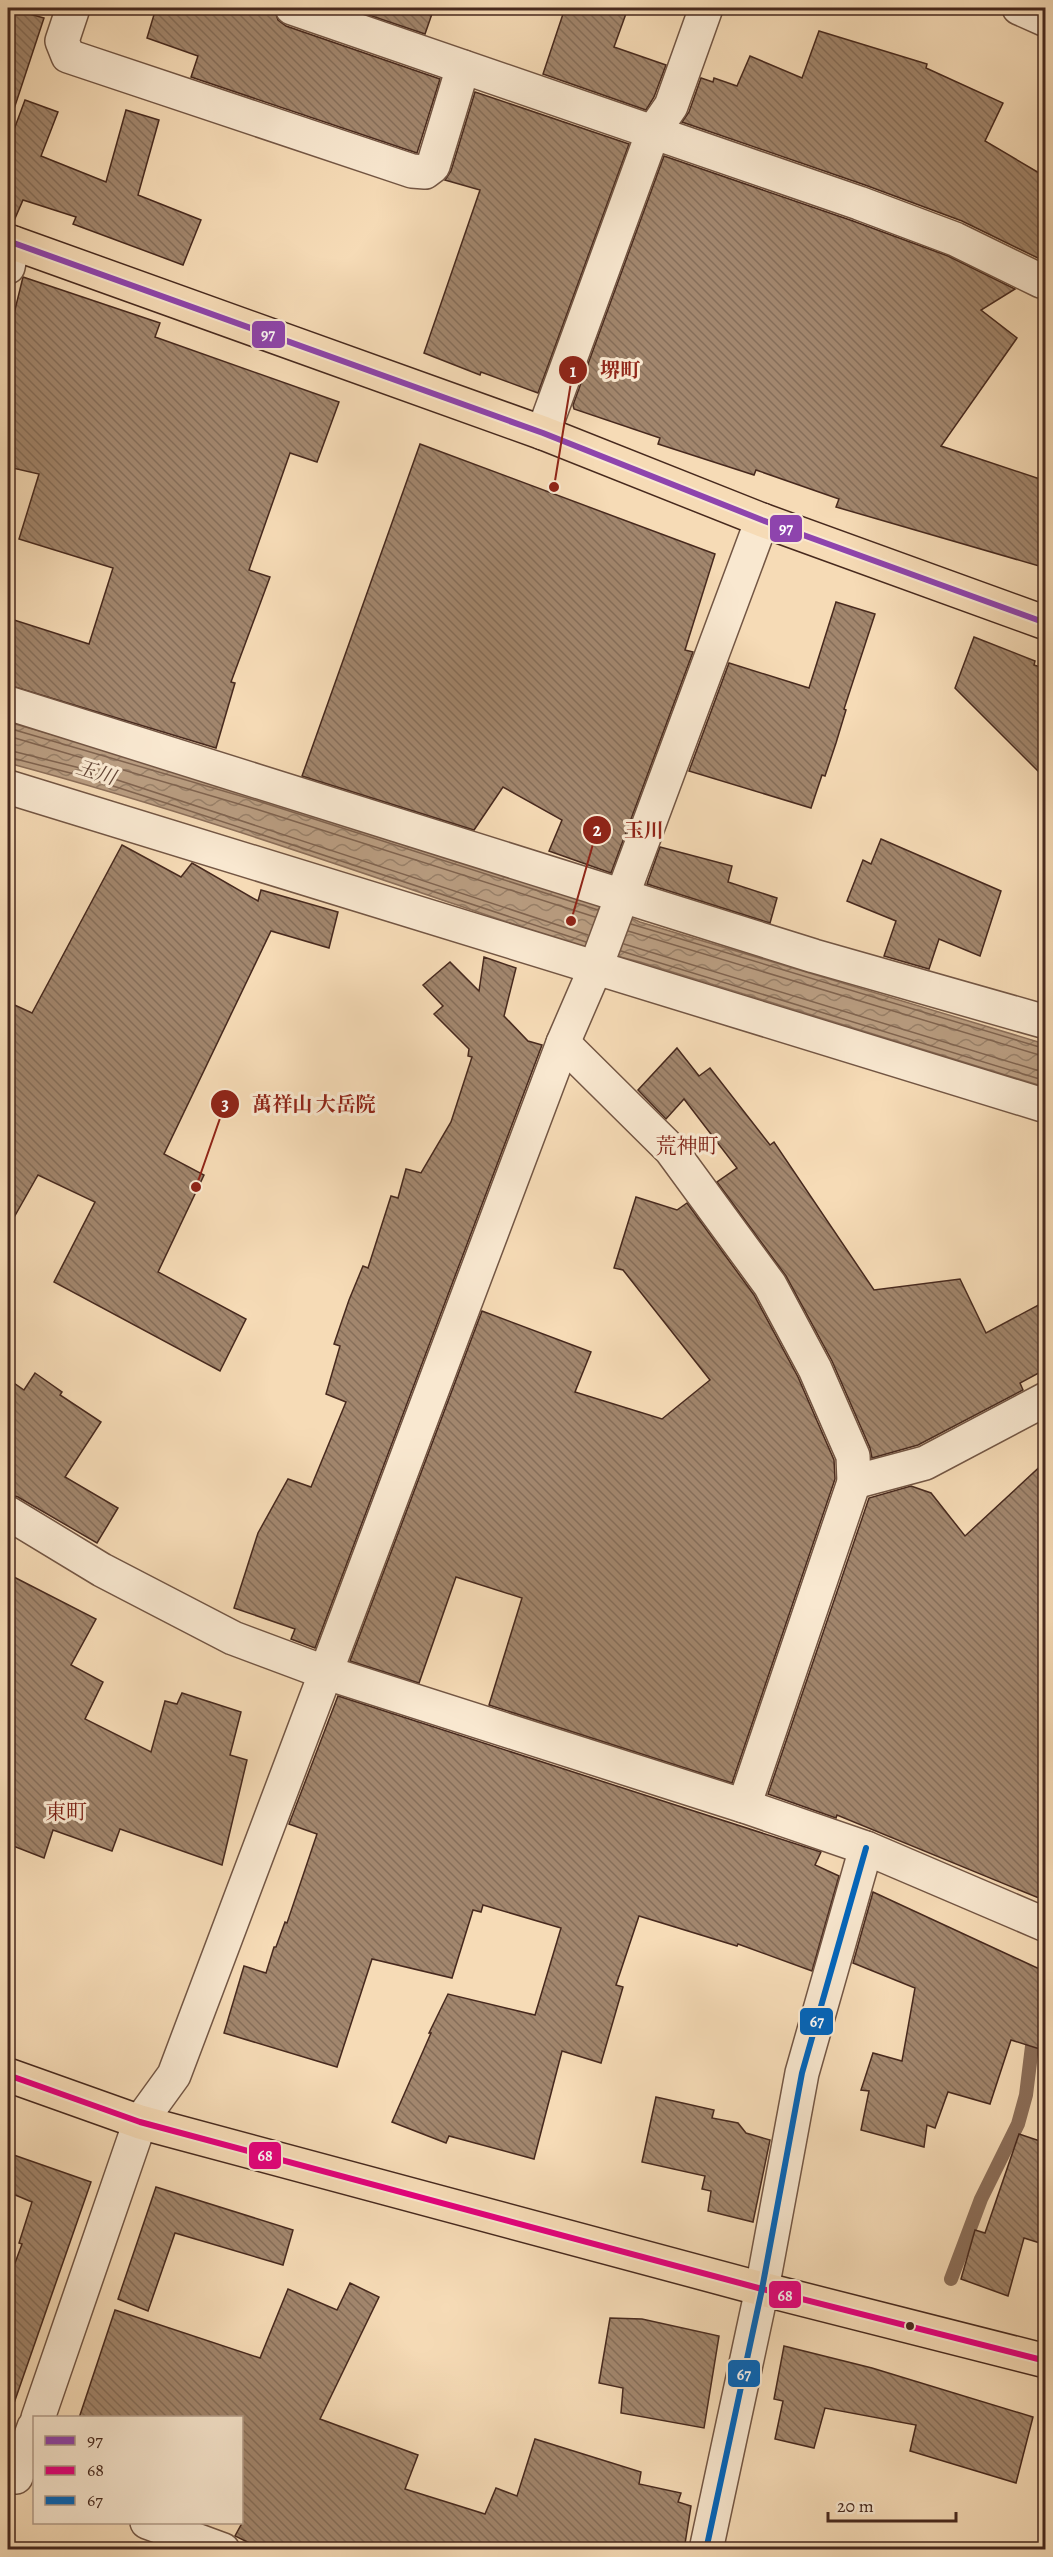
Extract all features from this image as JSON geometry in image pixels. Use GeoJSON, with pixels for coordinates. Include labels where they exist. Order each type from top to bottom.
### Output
{"type":"FeatureCollection","features":[{"type":"Feature","properties":{"kind":"main road"},"geometry":{"type":"LineString","coordinates":[[9,251],[543,433],[762,520],[1046,623]]}},
{"type":"Feature","properties":{"kind":"main road"},"geometry":{"type":"LineString","coordinates":[[8,2075],[140,2122],[762,2289],[1046,2361]]}},
{"type":"Feature","properties":{"kind":"street"},"geometry":{"type":"LineString","coordinates":[[74,8],[62,41],[68,56],[412,171],[425,172],[433,166],[463,67]]}},
{"type":"Feature","properties":{"kind":"street"},"geometry":{"type":"LineString","coordinates":[[292,8],[859,203],[955,239],[1041,281]]}},
{"type":"Feature","properties":{"kind":"street"},"geometry":{"type":"LineString","coordinates":[[543,433],[653,132],[671,106],[706,8]]}},
{"type":"Feature","properties":{"kind":"street"},"geometry":{"type":"LineString","coordinates":[[1019,8],[1046,20]]}},
{"type":"Feature","properties":{"kind":"street"},"geometry":{"type":"LineString","coordinates":[[39,2416],[140,2122],[174,2075],[563,1043],[595,969],[762,520]]}},
{"type":"Feature","properties":{"kind":"street"},"geometry":{"type":"LineString","coordinates":[[8,703],[814,956],[1046,1022]]}},
{"type":"Feature","properties":{"kind":"street"},"geometry":{"type":"LineString","coordinates":[[8,787],[1046,1106]]}},
{"type":"Feature","properties":{"kind":"street"},"geometry":{"type":"LineString","coordinates":[[563,1043],[671,1150],[770,1285],[815,1369],[853,1456],[854,1482],[744,1806]]}},
{"type":"Feature","properties":{"kind":"street"},"geometry":{"type":"LineString","coordinates":[[854,1482],[925,1463],[1043,1403]]}},
{"type":"Feature","properties":{"kind":"street"},"geometry":{"type":"LineString","coordinates":[[8,1513],[102,1570],[233,1638],[324,1672],[744,1806],[866,1848],[1046,1925]]}},
{"type":"Feature","properties":{"kind":"street"},"geometry":{"type":"LineString","coordinates":[[706,2550],[762,2289],[802,2073],[866,1848]]}},
{"type":"Feature","properties":{"kind":"street"},"geometry":{"type":"LineString","coordinates":[[19,2478],[33,2430]]}},
{"type":"Feature","properties":{"kind":"street"},"geometry":{"type":"LineString","coordinates":[[150,2524],[224,2550]]}},
{"type":"Feature","properties":{"kind":"water"},"geometry":{"type":"Polygon","coordinates":[[[8,722],[134,758],[602,905],[640,922],[1045,1044],[1045,1087],[640,962],[584,948],[225,828],[8,763],[8,722]]]}},
{"type":"Feature","properties":{"kind":"building"},"geometry":{"type":"Polygon","coordinates":[[[8,8],[44,18],[14,109],[8,108],[8,8]]]}},
{"type":"Feature","properties":{"kind":"building"},"geometry":{"type":"Polygon","coordinates":[[[156,8],[274,8],[278,20],[286,26],[440,79],[417,153],[191,77],[198,56],[147,38],[156,8]]]}},
{"type":"Feature","properties":{"kind":"building"},"geometry":{"type":"Polygon","coordinates":[[[348,8],[434,8],[425,34],[348,8]]]}},
{"type":"Feature","properties":{"kind":"building"},"geometry":{"type":"Polygon","coordinates":[[[565,8],[628,8],[614,47],[666,65],[654,97],[646,110],[543,74],[565,8]]]}},
{"type":"Feature","properties":{"kind":"building"},"geometry":{"type":"Polygon","coordinates":[[[819,31],[927,64],[926,68],[1003,103],[985,141],[1046,177],[1046,258],[1044,261],[962,221],[682,122],[689,112],[701,78],[713,82],[714,78],[737,86],[750,56],[802,78],[819,31]]]}},
{"type":"Feature","properties":{"kind":"building"},"geometry":{"type":"Polygon","coordinates":[[[475,92],[629,144],[538,393],[481,372],[480,375],[424,353],[480,190],[445,180],[451,171],[475,92]]]}},
{"type":"Feature","properties":{"kind":"building"},"geometry":{"type":"Polygon","coordinates":[[[25,100],[58,112],[41,156],[106,182],[126,110],[159,120],[138,195],[201,220],[183,265],[73,224],[76,217],[23,200],[13,223],[8,223],[8,143],[25,100]]]}},
{"type":"Feature","properties":{"kind":"building"},"geometry":{"type":"Polygon","coordinates":[[[664,156],[948,256],[1015,289],[981,310],[1017,338],[941,446],[1046,481],[1046,568],[836,507],[839,499],[756,470],[754,475],[658,444],[660,438],[574,409],[573,405],[664,156]]]}},
{"type":"Feature","properties":{"kind":"building"},"geometry":{"type":"Polygon","coordinates":[[[23,277],[160,323],[155,337],[339,402],[317,462],[290,453],[249,570],[270,577],[231,682],[235,683],[216,748],[8,685],[8,618],[89,644],[113,568],[19,539],[39,474],[8,467],[8,338],[23,277]]]}},
{"type":"Feature","properties":{"kind":"building"},"geometry":{"type":"Polygon","coordinates":[[[420,444],[715,554],[685,650],[693,652],[611,873],[549,851],[562,820],[503,787],[474,830],[302,776],[420,444]]]}},
{"type":"Feature","properties":{"kind":"building"},"geometry":{"type":"Polygon","coordinates":[[[836,602],[875,614],[844,709],[846,710],[836,743],[811,808],[689,771],[729,663],[809,688],[836,602]]]}},
{"type":"Feature","properties":{"kind":"building"},"geometry":{"type":"Polygon","coordinates":[[[974,637],[1035,661],[1034,665],[1046,669],[1046,779],[955,688],[974,637]]]}},
{"type":"Feature","properties":{"kind":"building"},"geometry":{"type":"Polygon","coordinates":[[[881,839],[1001,891],[980,956],[939,939],[929,969],[884,956],[896,921],[847,901],[863,860],[871,864],[881,839]]]}},
{"type":"Feature","properties":{"kind":"building"},"geometry":{"type":"Polygon","coordinates":[[[122,845],[181,877],[192,863],[258,901],[261,890],[338,912],[329,948],[271,931],[164,1154],[204,1175],[158,1272],[246,1319],[220,1371],[54,1282],[95,1202],[38,1175],[8,1228],[8,1002],[32,1013],[122,845]]]}},
{"type":"Feature","properties":{"kind":"building"},"geometry":{"type":"Polygon","coordinates":[[[660,847],[732,866],[728,882],[777,898],[770,923],[647,884],[660,847]]]}},
{"type":"Feature","properties":{"kind":"building"},"geometry":{"type":"Polygon","coordinates":[[[484,957],[516,968],[504,1016],[528,1041],[542,1045],[315,1648],[291,1639],[295,1629],[234,1608],[258,1533],[288,1479],[311,1487],[346,1402],[326,1394],[340,1346],[334,1344],[349,1300],[363,1266],[368,1268],[391,1196],[398,1198],[406,1169],[421,1173],[451,1122],[472,1057],[468,1056],[469,1049],[434,1014],[443,1006],[423,985],[450,962],[479,991],[484,957]]]}},
{"type":"Feature","properties":{"kind":"building"},"geometry":{"type":"Polygon","coordinates":[[[677,1048],[699,1076],[710,1068],[770,1145],[774,1142],[874,1290],[960,1279],[986,1333],[1046,1301],[1046,1369],[1020,1383],[1023,1390],[918,1445],[872,1458],[870,1448],[832,1361],[786,1276],[717,1182],[737,1168],[684,1099],[666,1119],[638,1090],[677,1048]]]}},
{"type":"Feature","properties":{"kind":"building"},"geometry":{"type":"Polygon","coordinates":[[[636,1197],[677,1210],[687,1203],[754,1295],[798,1377],[834,1460],[835,1479],[732,1783],[489,1705],[522,1598],[456,1577],[419,1683],[350,1661],[482,1311],[591,1352],[575,1392],[662,1419],[710,1380],[623,1270],[614,1268],[636,1197]]]}},
{"type":"Feature","properties":{"kind":"building"},"geometry":{"type":"Polygon","coordinates":[[[35,1373],[62,1392],[60,1395],[101,1422],[65,1477],[118,1508],[97,1543],[18,1497],[8,1494],[8,1379],[24,1390],[35,1373]]]}},
{"type":"Feature","properties":{"kind":"building"},"geometry":{"type":"Polygon","coordinates":[[[1046,1461],[1046,1901],[837,1815],[836,1818],[768,1794],[869,1498],[911,1486],[931,1493],[965,1536],[1046,1461]]]}},
{"type":"Feature","properties":{"kind":"building"},"geometry":{"type":"Polygon","coordinates":[[[8,1574],[96,1619],[71,1665],[103,1682],[85,1719],[151,1752],[165,1701],[177,1704],[182,1693],[241,1712],[230,1755],[247,1760],[222,1865],[120,1829],[112,1851],[53,1830],[44,1858],[8,1844],[8,1574]]]}},
{"type":"Feature","properties":{"kind":"building"},"geometry":{"type":"Polygon","coordinates":[[[338,1696],[821,1852],[815,1865],[839,1876],[812,1971],[738,1944],[737,1946],[639,1916],[616,1985],[623,1987],[601,2063],[562,2051],[534,2159],[449,2136],[446,2143],[392,2122],[448,1994],[535,2015],[561,1928],[483,1905],[481,1912],[473,1910],[452,1978],[372,1959],[337,2067],[224,2033],[244,1966],[266,1973],[274,1947],[276,1947],[285,1922],[287,1923],[317,1834],[289,1824],[338,1696]]]}},
{"type":"Feature","properties":{"kind":"building"},"geometry":{"type":"Polygon","coordinates":[[[873,1892],[1046,1972],[1046,2051],[1011,2040],[990,2104],[948,2092],[935,2128],[927,2125],[924,2147],[861,2130],[869,2091],[861,2090],[873,2053],[902,2061],[915,1988],[853,1963],[873,1892]]]}},
{"type":"Feature","properties":{"kind":"building"},"geometry":{"type":"Polygon","coordinates":[[[656,2097],[714,2110],[712,2118],[738,2123],[746,2133],[770,2140],[753,2222],[708,2211],[711,2191],[702,2189],[705,2176],[642,2162],[656,2097]]]}},
{"type":"Feature","properties":{"kind":"building"},"geometry":{"type":"Polygon","coordinates":[[[1019,2134],[1046,2143],[1046,2245],[1024,2238],[1008,2296],[961,2279],[975,2230],[985,2233],[1019,2134]]]}},
{"type":"Feature","properties":{"kind":"building"},"geometry":{"type":"Polygon","coordinates":[[[8,2153],[91,2182],[13,2406],[8,2406],[8,2282],[22,2244],[19,2243],[32,2202],[8,2192],[8,2153]]]}},
{"type":"Feature","properties":{"kind":"building"},"geometry":{"type":"Polygon","coordinates":[[[156,2187],[293,2230],[283,2265],[175,2233],[148,2311],[118,2299],[156,2187]]]}},
{"type":"Feature","properties":{"kind":"building"},"geometry":{"type":"Polygon","coordinates":[[[350,2283],[379,2297],[320,2419],[418,2455],[405,2489],[485,2514],[496,2488],[517,2496],[535,2439],[641,2472],[639,2484],[681,2493],[678,2502],[691,2506],[684,2550],[264,2550],[235,2536],[243,2524],[243,2416],[80,2416],[115,2310],[260,2358],[288,2289],[337,2310],[350,2283]]]}},
{"type":"Feature","properties":{"kind":"building"},"geometry":{"type":"Polygon","coordinates":[[[610,2318],[642,2319],[719,2336],[704,2428],[621,2413],[623,2388],[599,2383],[610,2318]]]}},
{"type":"Feature","properties":{"kind":"building"},"geometry":{"type":"Polygon","coordinates":[[[784,2346],[872,2368],[1033,2417],[1016,2483],[910,2451],[916,2425],[825,2408],[814,2448],[775,2439],[783,2401],[774,2399],[784,2346]]]}},
{"type":"Feature","properties":{"kind":"waterway"},"geometry":{"type":"LineString","coordinates":[[951,2279],[981,2199],[1018,2124],[1026,2095],[1034,2030]]}},
{"type":"Feature","properties":{"kind":"transit line","name":"97"},"geometry":{"type":"LineString","coordinates":[[8,241],[543,433],[762,520],[1046,623]]}},
{"type":"Feature","properties":{"kind":"transit line","name":"67"},"geometry":{"type":"LineString","coordinates":[[706,2550],[762,2289],[802,2073],[866,1848]]}},
{"type":"Feature","properties":{"kind":"transit line","name":"68"},"geometry":{"type":"LineString","coordinates":[[8,2075],[140,2122],[762,2289],[1046,2361]]}},
{"type":"Feature","properties":{"kind":"place","name":"堺町"},"geometry":{"type":"Point","coordinates":[554,487]}},
{"type":"Feature","properties":{"kind":"place","name":"玉川"},"geometry":{"type":"Point","coordinates":[571,921]}},
{"type":"Feature","properties":{"kind":"place","name":"萬祥山 大岳院"},"geometry":{"type":"Point","coordinates":[196,1187]}},
{"type":"Feature","properties":{"kind":"district","name":"荒神町"},"geometry":{"type":"Point","coordinates":[687,1146]}},
{"type":"Feature","properties":{"kind":"district","name":"東町"},"geometry":{"type":"Point","coordinates":[66,1812]}}]}
